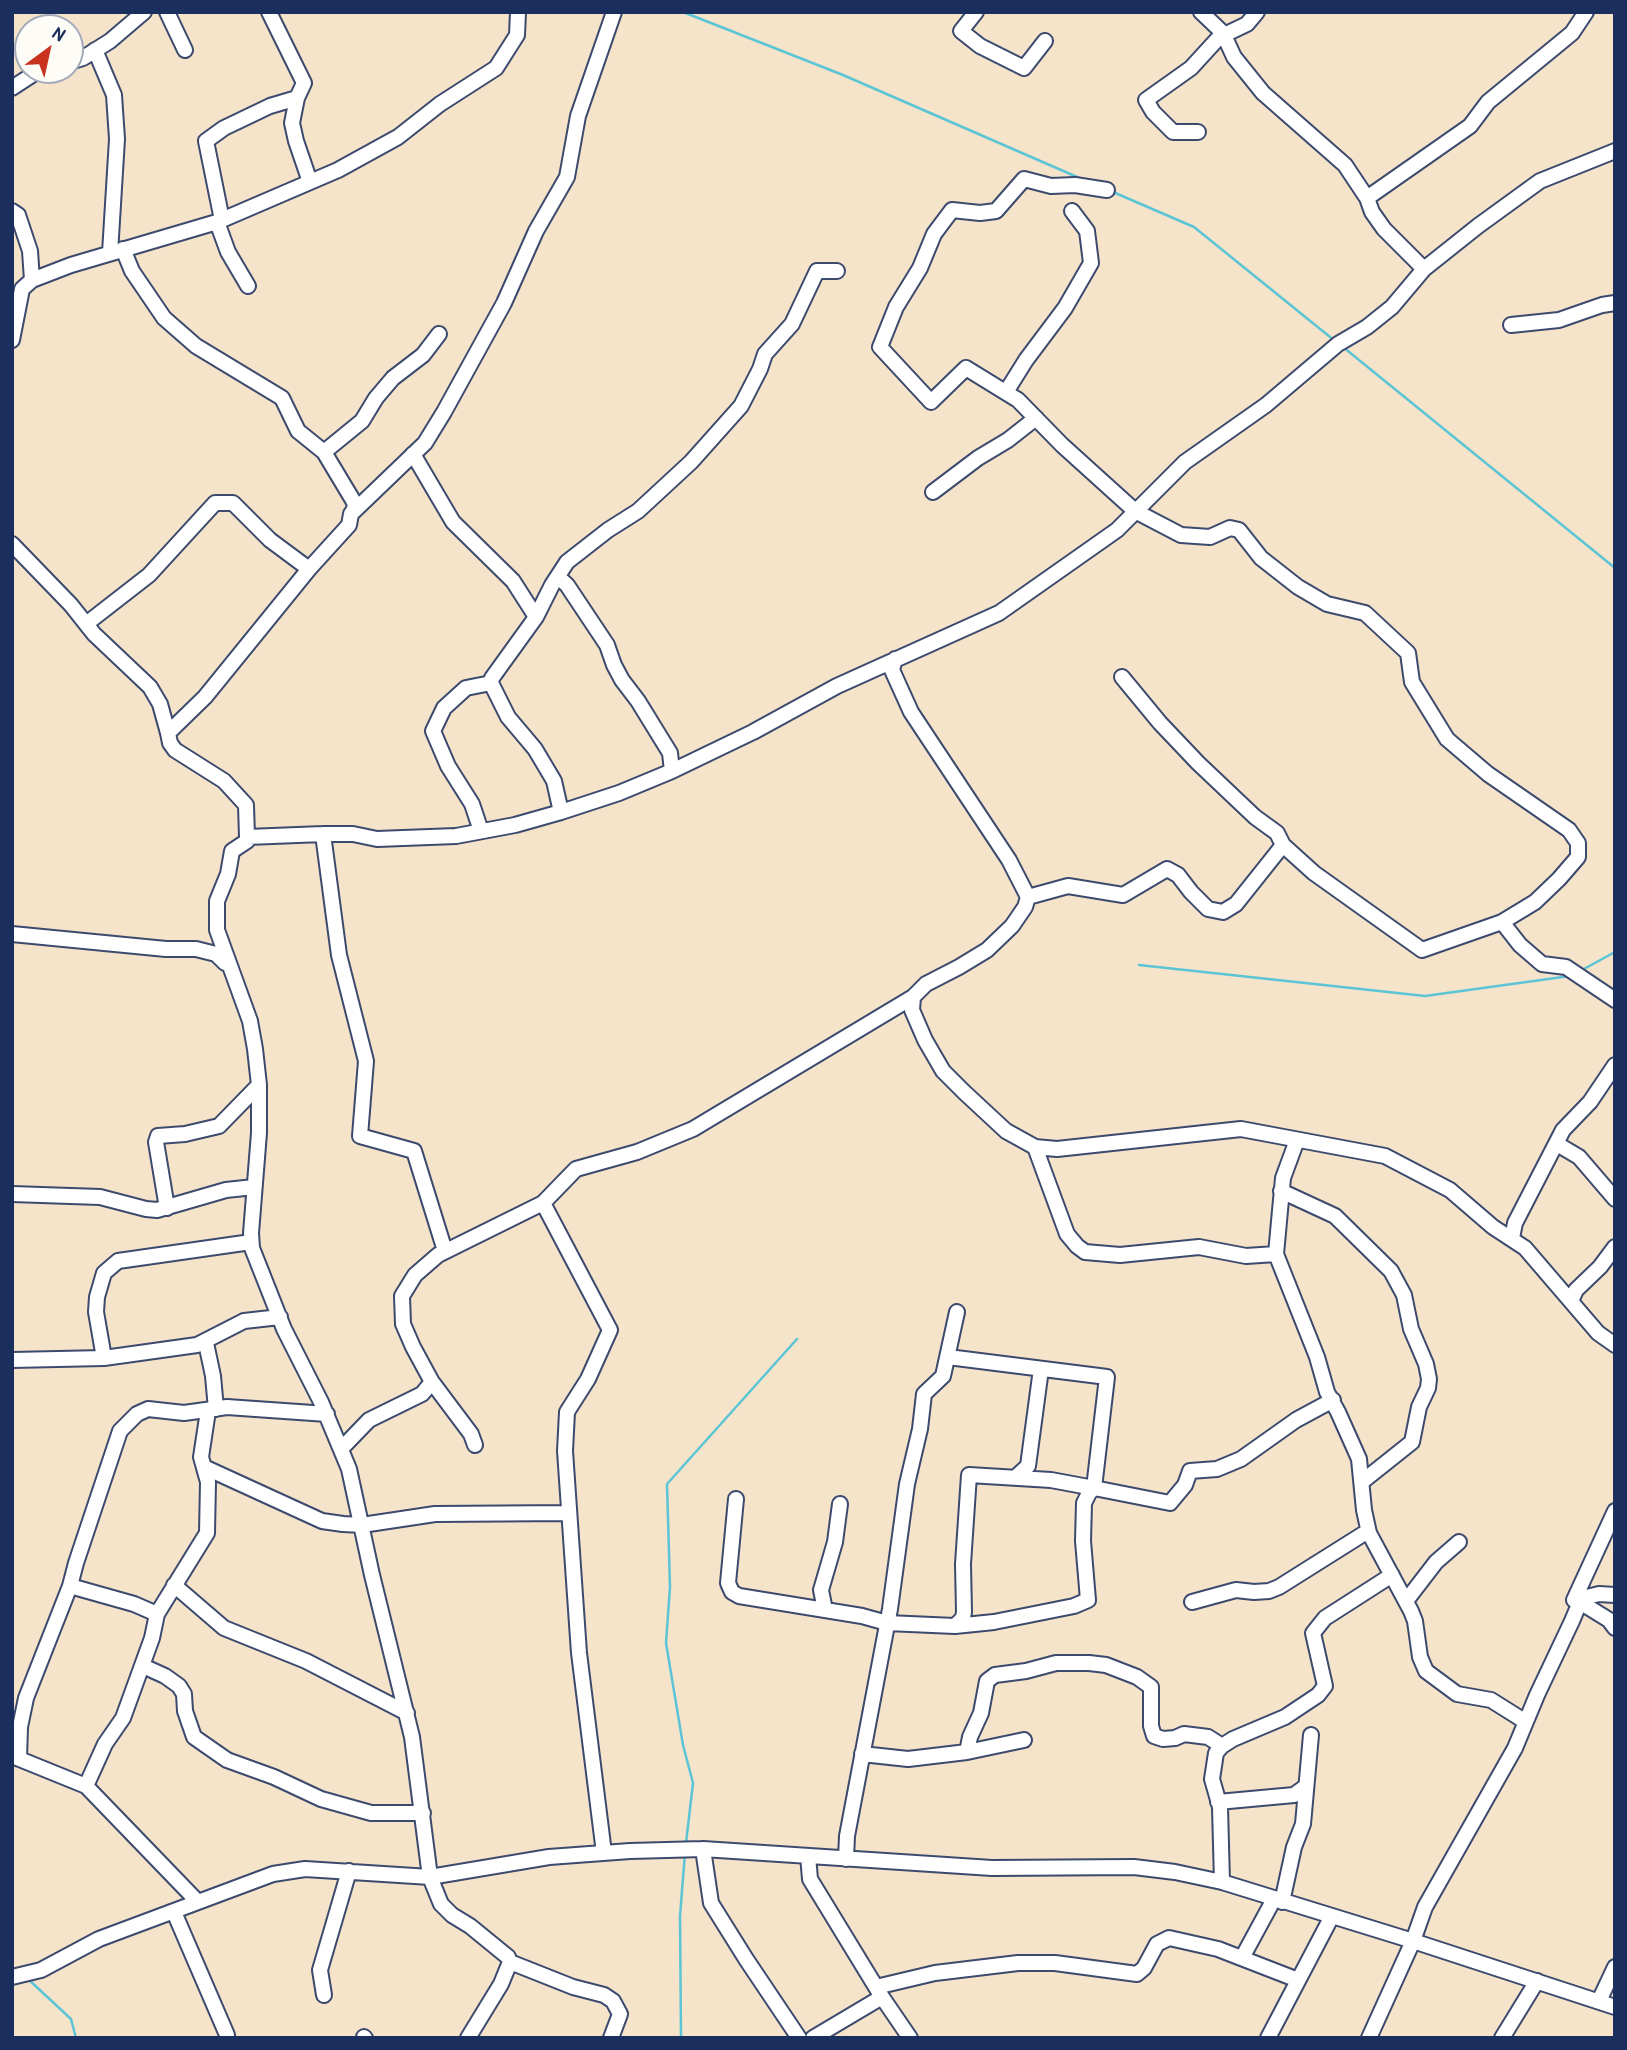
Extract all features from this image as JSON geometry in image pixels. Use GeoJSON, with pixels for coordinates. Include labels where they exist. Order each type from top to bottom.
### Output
{"type":"FeatureCollection","features":[{"type":"Feature","properties":{"kind":"street"},"geometry":{"type":"LineString","coordinates":[[84,57],[110,41],[128,18],[144,12]]}},
{"type":"Feature","properties":{"kind":"street"},"geometry":{"type":"LineString","coordinates":[[167,12],[185,50]]}},
{"type":"Feature","properties":{"kind":"street"},"geometry":{"type":"LineString","coordinates":[[269,12],[304,83],[297,98],[292,123],[310,182]]}},
{"type":"Feature","properties":{"kind":"street"},"geometry":{"type":"LineString","coordinates":[[12,340],[22,289],[32,280],[71,265],[220,221],[338,170],[398,137],[440,104],[496,68],[517,35],[519,12]]}},
{"type":"Feature","properties":{"kind":"street"},"geometry":{"type":"LineString","coordinates":[[351,514],[425,443],[504,303],[536,231],[567,177],[578,116],[614,12]]}},
{"type":"Feature","properties":{"kind":"street"},"geometry":{"type":"LineString","coordinates":[[976,12],[961,31],[980,46],[1024,68],[1045,41]]}},
{"type":"Feature","properties":{"kind":"street"},"geometry":{"type":"LineString","coordinates":[[1201,12],[1224,34],[1234,57],[1263,93],[1345,166],[1384,229],[1424,269]]}},
{"type":"Feature","properties":{"kind":"street"},"geometry":{"type":"LineString","coordinates":[[1198,132],[1173,132],[1153,112],[1146,100],[1191,68],[1224,34],[1247,24],[1257,12]]}},
{"type":"Feature","properties":{"kind":"street"},"geometry":{"type":"LineString","coordinates":[[1367,198],[1470,126],[1488,102],[1572,33],[1586,12]]}},
{"type":"Feature","properties":{"kind":"street"},"geometry":{"type":"LineString","coordinates":[[95,50],[114,95],[117,139],[117,251],[164,318],[196,346],[282,398],[298,431],[324,452],[355,508],[349,525],[309,569],[205,697],[168,733]]}},
{"type":"Feature","properties":{"kind":"street"},"geometry":{"type":"LineString","coordinates":[[248,286],[228,252],[206,141],[224,128],[270,106],[297,98]]}},
{"type":"Feature","properties":{"kind":"street"},"geometry":{"type":"LineString","coordinates":[[247,838],[323,834],[353,834],[377,839],[456,836],[516,825],[561,812],[619,793],[672,771],[753,732],[837,686],[889,666],[999,613],[1117,530],[1185,462],[1266,405],[1337,345],[1367,327],[1392,307],[1424,269],[1478,226],[1540,181],[1615,151]]}},
{"type":"Feature","properties":{"kind":"street"},"geometry":{"type":"LineString","coordinates":[[1107,190],[1075,185],[1051,186],[1024,179],[996,211],[980,213],[952,210],[934,234],[920,268],[896,307],[880,347],[931,402],[966,368],[1018,400],[1135,511],[1181,535],[1210,537],[1230,528],[1239,530],[1261,558],[1298,587],[1327,604],[1365,613],[1408,653],[1412,681],[1447,738],[1488,774],[1569,830],[1578,843],[1578,857],[1559,880],[1535,902],[1502,922],[1422,950],[1314,873],[1283,845],[1277,833],[1255,817],[1198,763],[1122,677]]}},
{"type":"Feature","properties":{"kind":"street"},"geometry":{"type":"LineString","coordinates":[[12,211],[18,215],[30,251],[32,280]]}},
{"type":"Feature","properties":{"kind":"street"},"geometry":{"type":"LineString","coordinates":[[1006,392],[1065,308],[1091,263],[1087,232],[1072,211]]}},
{"type":"Feature","properties":{"kind":"street"},"geometry":{"type":"LineString","coordinates":[[561,812],[554,781],[535,749],[508,717],[491,683],[492,678],[536,617],[558,577],[577,553],[638,511],[691,461],[741,406],[765,354],[792,324],[817,271],[837,271]]}},
{"type":"Feature","properties":{"kind":"street"},"geometry":{"type":"LineString","coordinates":[[1511,325],[1559,320],[1615,303]]}},
{"type":"Feature","properties":{"kind":"street"},"geometry":{"type":"LineString","coordinates":[[324,452],[362,421],[393,378],[424,355],[439,334]]}},
{"type":"Feature","properties":{"kind":"street"},"geometry":{"type":"LineString","coordinates":[[933,492],[978,457],[1008,440],[1036,418]]}},
{"type":"Feature","properties":{"kind":"street"},"geometry":{"type":"LineString","coordinates":[[413,454],[453,522],[513,582],[536,617]]}},
{"type":"Feature","properties":{"kind":"street"},"geometry":{"type":"LineString","coordinates":[[86,624],[149,575],[215,503],[233,503],[270,540],[309,569]]}},
{"type":"Feature","properties":{"kind":"street"},"geometry":{"type":"LineString","coordinates":[[12,544],[71,605],[94,634],[150,687],[160,704],[170,743],[175,750],[224,781],[246,806],[247,841],[232,852],[228,874],[217,901],[217,930],[250,1021],[258,1085],[259,1133],[251,1241],[256,1263],[327,1414],[349,1469],[412,1737],[430,1877],[441,1904],[508,1957],[510,1962],[573,1987],[604,1994],[613,2001],[620,2014],[611,2038]]}},
{"type":"Feature","properties":{"kind":"street"},"geometry":{"type":"LineString","coordinates":[[558,577],[567,585],[607,645],[622,680],[670,753],[672,771]]}},
{"type":"Feature","properties":{"kind":"street"},"geometry":{"type":"LineString","coordinates":[[475,1444],[471,1434],[432,1382],[403,1324],[402,1296],[415,1275],[445,1251],[543,1203],[576,1170],[637,1153],[693,1129],[913,997],[926,984],[959,967],[994,943],[1012,926],[1025,907],[1028,897],[1009,860],[911,712],[889,666]]}},
{"type":"Feature","properties":{"kind":"street"},"geometry":{"type":"LineString","coordinates":[[481,831],[472,804],[449,766],[433,730],[444,708],[466,688],[491,683]]}},
{"type":"Feature","properties":{"kind":"street"},"geometry":{"type":"LineString","coordinates":[[323,834],[339,955],[366,1061],[360,1136],[414,1151],[445,1251]]}},
{"type":"Feature","properties":{"kind":"street"},"geometry":{"type":"LineString","coordinates":[[1028,897],[1068,886],[1123,895],[1167,869],[1178,875],[1208,909],[1223,912],[1236,904],[1283,845]]}},
{"type":"Feature","properties":{"kind":"street"},"geometry":{"type":"LineString","coordinates":[[1502,922],[1520,945],[1542,964],[1566,967],[1615,1000]]}},
{"type":"Feature","properties":{"kind":"street"},"geometry":{"type":"LineString","coordinates":[[12,934],[166,949],[196,949],[216,954],[231,969]]}},
{"type":"Feature","properties":{"kind":"street"},"geometry":{"type":"LineString","coordinates":[[913,997],[912,1010],[943,1071],[1006,1131],[1035,1147],[1057,1149],[1241,1129],[1385,1156],[1450,1191],[1493,1227],[1525,1248],[1598,1333],[1615,1345]]}},
{"type":"Feature","properties":{"kind":"street"},"geometry":{"type":"LineString","coordinates":[[1512,1238],[1515,1223],[1539,1172],[1563,1130],[1590,1102],[1615,1065]]}},
{"type":"Feature","properties":{"kind":"street"},"geometry":{"type":"LineString","coordinates":[[167,1208],[156,1142],[158,1136],[185,1134],[219,1126],[258,1085]]}},
{"type":"Feature","properties":{"kind":"street"},"geometry":{"type":"LineString","coordinates":[[1297,1140],[1288,1160],[1281,1191],[1276,1254],[1317,1357],[1327,1392],[1355,1446],[1363,1481],[1368,1531],[1415,1621],[1420,1657],[1426,1671],[1457,1694],[1491,1700],[1526,1722]]}},
{"type":"Feature","properties":{"kind":"street"},"geometry":{"type":"LineString","coordinates":[[1557,1144],[1578,1157],[1615,1199]]}},
{"type":"Feature","properties":{"kind":"street"},"geometry":{"type":"LineString","coordinates":[[1035,1147],[1067,1234],[1085,1252],[1120,1255],[1199,1247],[1246,1256],[1276,1254]]}},
{"type":"Feature","properties":{"kind":"street"},"geometry":{"type":"LineString","coordinates":[[12,1194],[100,1197],[146,1209],[167,1208],[226,1190],[254,1187]]}},
{"type":"Feature","properties":{"kind":"street"},"geometry":{"type":"LineString","coordinates":[[1281,1191],[1335,1216],[1391,1271],[1404,1294],[1411,1329],[1426,1364],[1428,1388],[1419,1407],[1412,1442],[1363,1481]]}},
{"type":"Feature","properties":{"kind":"street"},"geometry":{"type":"LineString","coordinates":[[543,1203],[610,1330],[588,1379],[567,1412],[565,1451],[579,1653],[604,1853]]}},
{"type":"Feature","properties":{"kind":"street"},"geometry":{"type":"LineString","coordinates":[[104,1358],[96,1312],[97,1297],[104,1273],[118,1261],[251,1241]]}},
{"type":"Feature","properties":{"kind":"street"},"geometry":{"type":"LineString","coordinates":[[1571,1301],[1576,1290],[1600,1267],[1615,1247]]}},
{"type":"Feature","properties":{"kind":"street"},"geometry":{"type":"LineString","coordinates":[[846,1859],[847,1836],[887,1623],[907,1484],[920,1429],[924,1394],[943,1376],[957,1312]]}},
{"type":"Feature","properties":{"kind":"street"},"geometry":{"type":"LineString","coordinates":[[12,1360],[104,1358],[206,1343],[222,1331],[244,1321],[280,1317]]}},
{"type":"Feature","properties":{"kind":"street"},"geometry":{"type":"LineString","coordinates":[[86,1786],[105,1744],[122,1718],[143,1666],[158,1614],[207,1533],[208,1482],[201,1457],[212,1410],[213,1376],[206,1343]]}},
{"type":"Feature","properties":{"kind":"street"},"geometry":{"type":"LineString","coordinates":[[736,1499],[728,1583],[732,1592],[739,1596],[887,1623],[956,1626],[994,1622],[1084,1603],[1088,1593],[1083,1541],[1084,1503],[1094,1488],[1107,1377],[948,1357]]}},
{"type":"Feature","properties":{"kind":"street"},"geometry":{"type":"LineString","coordinates":[[1016,1477],[1028,1466],[1041,1369]]}},
{"type":"Feature","properties":{"kind":"street"},"geometry":{"type":"LineString","coordinates":[[342,1448],[369,1420],[422,1394],[432,1382]]}},
{"type":"Feature","properties":{"kind":"street"},"geometry":{"type":"LineString","coordinates":[[956,1626],[963,1618],[964,1612],[963,1564],[969,1475],[1051,1480],[1170,1503],[1185,1485],[1189,1471],[1217,1469],[1231,1464],[1296,1420],[1333,1400]]}},
{"type":"Feature","properties":{"kind":"street"},"geometry":{"type":"LineString","coordinates":[[198,1902],[86,1786],[16,1758],[26,1698],[70,1586],[120,1431],[142,1411],[149,1409],[184,1413],[227,1406],[327,1414]]}},
{"type":"Feature","properties":{"kind":"street"},"geometry":{"type":"LineString","coordinates":[[204,1467],[322,1521],[362,1525],[435,1514],[568,1513]]}},
{"type":"Feature","properties":{"kind":"street"},"geometry":{"type":"LineString","coordinates":[[825,1610],[821,1590],[835,1542],[840,1504]]}},
{"type":"Feature","properties":{"kind":"street"},"geometry":{"type":"LineString","coordinates":[[1369,2038],[1413,1941],[1425,1907],[1515,1748],[1615,1511]]}},
{"type":"Feature","properties":{"kind":"street"},"geometry":{"type":"LineString","coordinates":[[1192,1602],[1236,1590],[1269,1591],[1279,1587],[1368,1531]]}},
{"type":"Feature","properties":{"kind":"street"},"geometry":{"type":"LineString","coordinates":[[1406,1601],[1436,1562],[1459,1542]]}},
{"type":"Feature","properties":{"kind":"street"},"geometry":{"type":"LineString","coordinates":[[1222,1882],[1218,1802],[1212,1779],[1216,1753],[1222,1746],[1243,1734],[1285,1717],[1318,1695],[1325,1686],[1313,1633],[1325,1618],[1392,1575]]}},
{"type":"Feature","properties":{"kind":"street"},"geometry":{"type":"LineString","coordinates":[[174,1585],[224,1628],[306,1661],[407,1713]]}},
{"type":"Feature","properties":{"kind":"street"},"geometry":{"type":"LineString","coordinates":[[70,1586],[134,1604],[158,1614]]}},
{"type":"Feature","properties":{"kind":"street"},"geometry":{"type":"LineString","coordinates":[[1577,1601],[1599,1594],[1615,1595]]}},
{"type":"Feature","properties":{"kind":"street"},"geometry":{"type":"LineString","coordinates":[[1577,1601],[1609,1620],[1615,1628]]}},
{"type":"Feature","properties":{"kind":"street"},"geometry":{"type":"LineString","coordinates":[[967,1752],[970,1737],[981,1713],[987,1681],[995,1675],[1056,1663],[1106,1665],[1137,1677],[1151,1687],[1151,1726],[1154,1736],[1163,1739],[1184,1734],[1208,1737],[1222,1746]]}},
{"type":"Feature","properties":{"kind":"street"},"geometry":{"type":"LineString","coordinates":[[143,1666],[179,1686],[184,1694],[185,1711],[194,1737],[227,1760],[274,1777],[321,1799],[372,1813],[423,1813]]}},
{"type":"Feature","properties":{"kind":"street"},"geometry":{"type":"LineString","coordinates":[[1242,1958],[1278,1900],[1303,1824],[1311,1735]]}},
{"type":"Feature","properties":{"kind":"street"},"geometry":{"type":"LineString","coordinates":[[862,1754],[908,1759],[967,1752],[1024,1740]]}},
{"type":"Feature","properties":{"kind":"street"},"geometry":{"type":"LineString","coordinates":[[1218,1802],[1294,1795],[1305,1787]]}},
{"type":"Feature","properties":{"kind":"street"},"geometry":{"type":"LineString","coordinates":[[698,1849],[711,1903],[799,2038]]}},
{"type":"Feature","properties":{"kind":"street"},"geometry":{"type":"LineString","coordinates":[[12,1977],[41,1970],[99,1938],[273,1874],[305,1869],[430,1877],[549,1857],[698,1849],[992,1868],[1134,1867],[1175,1871],[1222,1882],[1413,1941],[1615,2007]]}},
{"type":"Feature","properties":{"kind":"street"},"geometry":{"type":"LineString","coordinates":[[808,1856],[810,1879],[910,2038]]}},
{"type":"Feature","properties":{"kind":"street"},"geometry":{"type":"LineString","coordinates":[[324,1995],[320,1970],[349,1871]]}},
{"type":"Feature","properties":{"kind":"street"},"geometry":{"type":"LineString","coordinates":[[174,1912],[227,2037]]}},
{"type":"Feature","properties":{"kind":"street"},"geometry":{"type":"LineString","coordinates":[[1268,2038],[1332,1916]]}},
{"type":"Feature","properties":{"kind":"street"},"geometry":{"type":"LineString","coordinates":[[813,2038],[879,1992],[935,1973],[1018,1963],[1055,1963],[1137,1975],[1157,1944],[1169,1938],[1218,1949],[1298,1979]]}},
{"type":"Feature","properties":{"kind":"street"},"geometry":{"type":"LineString","coordinates":[[468,2038],[501,1984],[510,1962]]}},
{"type":"Feature","properties":{"kind":"street"},"geometry":{"type":"LineString","coordinates":[[1599,2001],[1615,1967]]}},
{"type":"Feature","properties":{"kind":"street"},"geometry":{"type":"LineString","coordinates":[[1502,2038],[1537,1981]]}},
{"type":"Feature","properties":{"kind":"waterway"},"geometry":{"type":"LineString","coordinates":[[683,12],[843,75],[1084,180]]}},
{"type":"Feature","properties":{"kind":"waterway"},"geometry":{"type":"LineString","coordinates":[[1113,192],[1194,227],[1335,341]]}},
{"type":"Feature","properties":{"kind":"waterway"},"geometry":{"type":"LineString","coordinates":[[1343,347],[1615,568]]}},
{"type":"Feature","properties":{"kind":"waterway"},"geometry":{"type":"LineString","coordinates":[[1582,970],[1615,952]]}},
{"type":"Feature","properties":{"kind":"waterway"},"geometry":{"type":"LineString","coordinates":[[1139,965],[1425,996],[1570,976]]}},
{"type":"Feature","properties":{"kind":"waterway"},"geometry":{"type":"LineString","coordinates":[[686,1843],[693,1783],[683,1745],[666,1643],[670,1587],[667,1484],[797,1339]]}},
{"type":"Feature","properties":{"kind":"waterway"},"geometry":{"type":"LineString","coordinates":[[681,2038],[680,1916],[685,1853]]}},
{"type":"Feature","properties":{"kind":"waterway"},"geometry":{"type":"LineString","coordinates":[[28,1979],[71,2019],[76,2038]]}}]}
